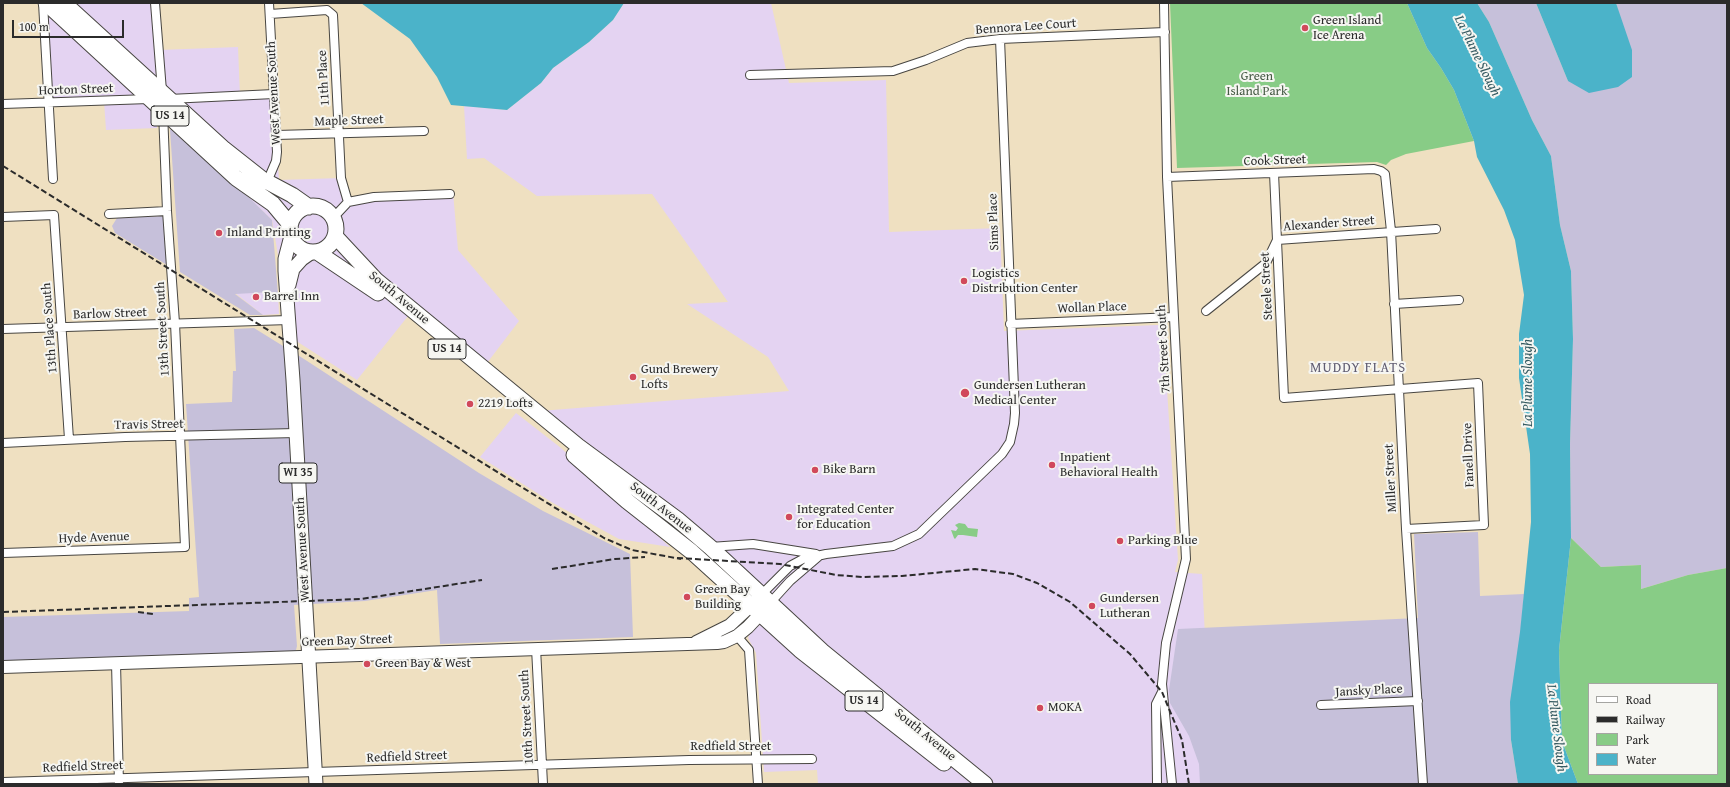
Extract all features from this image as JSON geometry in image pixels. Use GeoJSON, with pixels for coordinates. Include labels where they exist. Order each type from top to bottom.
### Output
{"type":"FeatureCollection","features":[{"type":"Feature","properties":{"kind":"highway","name":"South Avenue"},"geometry":{"type":"LineString","coordinates":[[46,3],[161,100],[267,182],[309,207],[324,210],[333,218]]}},
{"type":"Feature","properties":{"kind":"highway","name":"South Avenue"},"geometry":{"type":"LineString","coordinates":[[64,3],[236,178],[273,204],[285,218],[299,247],[314,252],[350,273],[386,298],[628,501],[848,673],[985,784]]}},
{"type":"Feature","properties":{"kind":"highway"},"geometry":{"type":"LineString","coordinates":[[291,233],[294,217],[302,209],[309,207]]}},
{"type":"Feature","properties":{"kind":"highway"},"geometry":{"type":"LineString","coordinates":[[314,252],[330,245],[335,236],[336,229],[333,218]]}},
{"type":"Feature","properties":{"kind":"highway","name":"South Avenue"},"geometry":{"type":"LineString","coordinates":[[335,236],[376,280],[488,373],[578,446],[650,498],[710,547],[761,605],[822,668],[969,784]]}},
{"type":"Feature","properties":{"kind":"main road","name":"West Avenue South"},"geometry":{"type":"LineString","coordinates":[[291,233],[285,258],[316,778]]}},
{"type":"Feature","properties":{"kind":"main road","name":"West Avenue South"},"geometry":{"type":"LineString","coordinates":[[287,290],[293,269],[302,259],[314,252]]}},
{"type":"Feature","properties":{"kind":"street"},"geometry":{"type":"LineString","coordinates":[[43,3],[53,179]]}},
{"type":"Feature","properties":{"kind":"street","name":"13th Street South"},"geometry":{"type":"LineString","coordinates":[[155,3],[175,323],[185,547]]}},
{"type":"Feature","properties":{"kind":"street","name":"West Avenue South"},"geometry":{"type":"LineString","coordinates":[[267,182],[276,161],[269,3]]}},
{"type":"Feature","properties":{"kind":"street","name":"7th Street South"},"geometry":{"type":"LineString","coordinates":[[1164,3],[1167,177],[1186,559],[1166,643],[1162,692],[1165,706],[1172,784]]}},
{"type":"Feature","properties":{"kind":"street","name":"11th Place"},"geometry":{"type":"LineString","coordinates":[[270,14],[328,10],[332,15],[341,178],[348,202]]}},
{"type":"Feature","properties":{"kind":"street","name":"Bennora Lee Court"},"geometry":{"type":"LineString","coordinates":[[750,76],[893,71],[967,44],[1000,39],[1165,32]]}},
{"type":"Feature","properties":{"kind":"street","name":"Sims Place"},"geometry":{"type":"LineString","coordinates":[[761,605],[790,566],[803,559],[822,555],[882,548],[909,540],[922,532],[1006,449],[1010,442],[1014,424],[1000,39]]}},
{"type":"Feature","properties":{"kind":"street","name":"Horton Street"},"geometry":{"type":"LineString","coordinates":[[3,104],[161,100],[274,94]]}},
{"type":"Feature","properties":{"kind":"street","name":"Maple Street"},"geometry":{"type":"LineString","coordinates":[[276,135],[424,131]]}},
{"type":"Feature","properties":{"kind":"street","name":"Cook Street"},"geometry":{"type":"LineString","coordinates":[[1167,177],[1374,169],[1384,172]]}},
{"type":"Feature","properties":{"kind":"street","name":"Miller Street"},"geometry":{"type":"LineString","coordinates":[[1384,172],[1387,180],[1391,232],[1406,529],[1423,784]]}},
{"type":"Feature","properties":{"kind":"street","name":"Steele Street"},"geometry":{"type":"LineString","coordinates":[[1274,173],[1284,398],[1399,390]]}},
{"type":"Feature","properties":{"kind":"street"},"geometry":{"type":"LineString","coordinates":[[333,218],[348,202],[374,197],[450,194]]}},
{"type":"Feature","properties":{"kind":"street"},"geometry":{"type":"LineString","coordinates":[[109,214],[167,211]]}},
{"type":"Feature","properties":{"kind":"street","name":"13th Place South"},"geometry":{"type":"LineString","coordinates":[[3,216],[54,215],[69,439]]}},
{"type":"Feature","properties":{"kind":"street","name":"Alexander Street"},"geometry":{"type":"LineString","coordinates":[[1206,311],[1266,263],[1277,240],[1436,229]]}},
{"type":"Feature","properties":{"kind":"street"},"geometry":{"type":"LineString","coordinates":[[1394,304],[1459,300]]}},
{"type":"Feature","properties":{"kind":"street","name":"Wollan Place"},"geometry":{"type":"LineString","coordinates":[[1010,324],[1174,316]]}},
{"type":"Feature","properties":{"kind":"street","name":"Barlow Street"},"geometry":{"type":"LineString","coordinates":[[3,329],[289,320]]}},
{"type":"Feature","properties":{"kind":"street","name":"Fanell Drive"},"geometry":{"type":"LineString","coordinates":[[1399,390],[1478,383],[1484,525],[1406,529]]}},
{"type":"Feature","properties":{"kind":"street","name":"Travis Street"},"geometry":{"type":"LineString","coordinates":[[3,442],[296,433]]}},
{"type":"Feature","properties":{"kind":"street","name":"Sims Place"},"geometry":{"type":"LineString","coordinates":[[710,547],[753,544],[801,553],[822,555]]}},
{"type":"Feature","properties":{"kind":"street","name":"Hyde Avenue"},"geometry":{"type":"LineString","coordinates":[[3,553],[185,547]]}},
{"type":"Feature","properties":{"kind":"street"},"geometry":{"type":"LineString","coordinates":[[761,605],[822,555]]}},
{"type":"Feature","properties":{"kind":"street","name":"Green Bay Street"},"geometry":{"type":"LineString","coordinates":[[3,667],[724,642],[737,636],[761,605]]}},
{"type":"Feature","properties":{"kind":"street","name":"Green Bay Street"},"geometry":{"type":"LineString","coordinates":[[693,644],[730,625],[761,605]]}},
{"type":"Feature","properties":{"kind":"street"},"geometry":{"type":"LineString","coordinates":[[737,636],[749,650],[758,784]]}},
{"type":"Feature","properties":{"kind":"street","name":"10th Street South"},"geometry":{"type":"LineString","coordinates":[[536,648],[543,784]]}},
{"type":"Feature","properties":{"kind":"street"},"geometry":{"type":"LineString","coordinates":[[116,663],[119,781]]}},
{"type":"Feature","properties":{"kind":"street","name":"7th Street South"},"geometry":{"type":"LineString","coordinates":[[1157,784],[1156,704],[1162,692]]}},
{"type":"Feature","properties":{"kind":"street","name":"Jansky Place"},"geometry":{"type":"LineString","coordinates":[[1321,706],[1418,701]]}},
{"type":"Feature","properties":{"kind":"street","name":"Redfield Street"},"geometry":{"type":"LineString","coordinates":[[3,782],[316,778],[542,764],[757,758],[812,760]]}},
{"type":"Feature","properties":{"kind":"shaded area"},"geometry":{"type":"Polygon","coordinates":[[[43,3],[155,3],[159,50],[238,47],[240,96],[274,94],[279,180],[341,178],[349,202],[453,192],[458,250],[519,321],[487,363],[416,306],[357,380],[290,337],[289,320],[272,220],[156,109],[157,128],[106,130],[104,101],[49,103],[43,3]]]}},
{"type":"Feature","properties":{"kind":"shaded area","name":"Gundersen Lutheran Medical Center"},"geometry":{"type":"Polygon","coordinates":[[[624,3],[771,3],[789,83],[886,80],[889,232],[1000,228],[1004,331],[1158,325],[1163,327],[1178,560],[1175,572],[1202,574],[1212,784],[818,784],[817,770],[764,772],[756,653],[748,638],[750,633],[781,607],[540,411],[789,391],[768,357],[687,304],[728,302],[652,194],[537,196],[484,158],[467,159],[464,106],[507,110],[541,83],[553,68],[589,42],[613,20],[624,3]]]}},
{"type":"Feature","properties":{"kind":"shaded area"},"geometry":{"type":"Polygon","coordinates":[[[1477,3],[1536,3],[1568,81],[1620,18],[1616,3],[1727,3],[1727,568],[1688,575],[1641,589],[1641,565],[1601,567],[1571,538],[1570,444],[1573,339],[1571,271],[1560,225],[1551,156],[1532,120],[1489,22],[1477,3]]]}},
{"type":"Feature","properties":{"kind":"shaded area"},"geometry":{"type":"Polygon","coordinates":[[[173,127],[177,127],[272,220],[278,294],[272,292],[235,294],[263,315],[250,315],[180,272],[170,130],[173,127]]]}},
{"type":"Feature","properties":{"kind":"shaded area"},"geometry":{"type":"Polygon","coordinates":[[[162,216],[165,220],[167,265],[115,233],[112,226],[117,218],[162,216]]]}},
{"type":"Feature","properties":{"kind":"shaded area"},"geometry":{"type":"Polygon","coordinates":[[[272,292],[278,294],[279,314],[263,315],[235,293],[272,292]]]}},
{"type":"Feature","properties":{"kind":"shaded area"},"geometry":{"type":"Polygon","coordinates":[[[254,328],[479,473],[543,511],[630,554],[633,637],[440,644],[437,590],[365,601],[294,605],[297,646],[293,653],[3,661],[3,617],[189,611],[189,598],[199,597],[186,404],[232,402],[233,371],[236,371],[234,329],[254,328]]]}},
{"type":"Feature","properties":{"kind":"shaded area"},"geometry":{"type":"Polygon","coordinates":[[[516,413],[561,448],[670,547],[619,539],[553,503],[480,457],[516,413]]]}},
{"type":"Feature","properties":{"kind":"shaded area"},"geometry":{"type":"Polygon","coordinates":[[[1478,532],[1480,596],[1524,594],[1511,740],[1518,784],[1200,784],[1199,764],[1189,736],[1170,703],[1169,690],[1178,629],[1418,618],[1414,534],[1478,532]]]}},
{"type":"Feature","properties":{"kind":"green space","name":"Green Island Park"},"geometry":{"type":"Polygon","coordinates":[[[1170,3],[1407,3],[1427,48],[1454,90],[1474,141],[1406,154],[1391,160],[1386,165],[1377,162],[1177,168],[1170,3]]]}},
{"type":"Feature","properties":{"kind":"green space"},"geometry":{"type":"Polygon","coordinates":[[[959,523],[965,524],[968,528],[978,529],[977,537],[958,535],[955,539],[951,530],[956,531],[958,528],[955,525],[959,523]]]}},
{"type":"Feature","properties":{"kind":"green space"},"geometry":{"type":"Polygon","coordinates":[[[1571,538],[1601,567],[1641,565],[1641,589],[1688,575],[1727,568],[1727,784],[1578,784],[1562,741],[1559,650],[1571,538]]]}},
{"type":"Feature","properties":{"kind":"water"},"geometry":{"type":"Polygon","coordinates":[[[361,3],[624,3],[613,20],[589,42],[553,68],[541,83],[507,110],[451,105],[437,77],[410,39],[361,3]]]}},
{"type":"Feature","properties":{"kind":"water","name":"La Plume Slough"},"geometry":{"type":"Polygon","coordinates":[[[1407,3],[1477,3],[1489,22],[1532,120],[1551,156],[1560,225],[1571,271],[1573,339],[1570,444],[1571,538],[1559,650],[1562,741],[1578,784],[1518,784],[1511,740],[1510,702],[1520,632],[1531,522],[1530,454],[1519,378],[1519,334],[1524,295],[1515,240],[1504,210],[1477,157],[1474,141],[1454,90],[1427,48],[1407,3]]]}},
{"type":"Feature","properties":{"kind":"water"},"geometry":{"type":"Polygon","coordinates":[[[1536,3],[1616,3],[1632,50],[1632,77],[1618,87],[1589,93],[1568,81],[1536,3]]]}},
{"type":"Feature","properties":{"kind":"railway"},"geometry":{"type":"LineString","coordinates":[[3,166],[604,538],[632,550],[681,559]]}},
{"type":"Feature","properties":{"kind":"railway"},"geometry":{"type":"LineString","coordinates":[[552,569],[615,559],[645,557]]}},
{"type":"Feature","properties":{"kind":"railway"},"geometry":{"type":"LineString","coordinates":[[677,558],[780,564],[836,575],[862,577],[902,576],[975,569],[1013,574],[1037,583],[1070,602],[1130,654],[1162,692],[1182,740],[1189,784]]}},
{"type":"Feature","properties":{"kind":"railway"},"geometry":{"type":"LineString","coordinates":[[3,612],[361,599],[482,580]]}},
{"type":"Feature","properties":{"kind":"railway"},"geometry":{"type":"LineString","coordinates":[[138,612],[153,614]]}},
{"type":"Feature","properties":{"kind":"place","name":"Green Island Ice Arena"},"geometry":{"type":"Point","coordinates":[1305,28]}},
{"type":"Feature","properties":{"kind":"place","name":"Inland Printing"},"geometry":{"type":"Point","coordinates":[219,233]}},
{"type":"Feature","properties":{"kind":"place","name":"Logistics Distribution Center"},"geometry":{"type":"Point","coordinates":[964,281]}},
{"type":"Feature","properties":{"kind":"place","name":"Barrel Inn"},"geometry":{"type":"Point","coordinates":[256,297]}},
{"type":"Feature","properties":{"kind":"place","name":"Gund Brewery Lofts"},"geometry":{"type":"Point","coordinates":[633,377]}},
{"type":"Feature","properties":{"kind":"place","name":"Gundersen Lutheran Medical Center"},"geometry":{"type":"Point","coordinates":[965,393]}},
{"type":"Feature","properties":{"kind":"place","name":"2219 Lofts"},"geometry":{"type":"Point","coordinates":[470,404]}},
{"type":"Feature","properties":{"kind":"place","name":"Inpatient Behavioral Health"},"geometry":{"type":"Point","coordinates":[1052,465]}},
{"type":"Feature","properties":{"kind":"place","name":"Bike Barn"},"geometry":{"type":"Point","coordinates":[815,470]}},
{"type":"Feature","properties":{"kind":"place","name":"Integrated Center for Education"},"geometry":{"type":"Point","coordinates":[789,517]}},
{"type":"Feature","properties":{"kind":"place","name":"Parking Blue"},"geometry":{"type":"Point","coordinates":[1120,541]}},
{"type":"Feature","properties":{"kind":"place","name":"Green Bay Building"},"geometry":{"type":"Point","coordinates":[687,597]}},
{"type":"Feature","properties":{"kind":"place","name":"Gundersen Lutheran"},"geometry":{"type":"Point","coordinates":[1092,606]}},
{"type":"Feature","properties":{"kind":"place","name":"Green Bay & West"},"geometry":{"type":"Point","coordinates":[367,664]}},
{"type":"Feature","properties":{"kind":"place","name":"MOKA"},"geometry":{"type":"Point","coordinates":[1040,708]}},
{"type":"Feature","properties":{"kind":"district","name":"MUDDY FLATS"},"geometry":{"type":"Point","coordinates":[1358,368]}}]}
